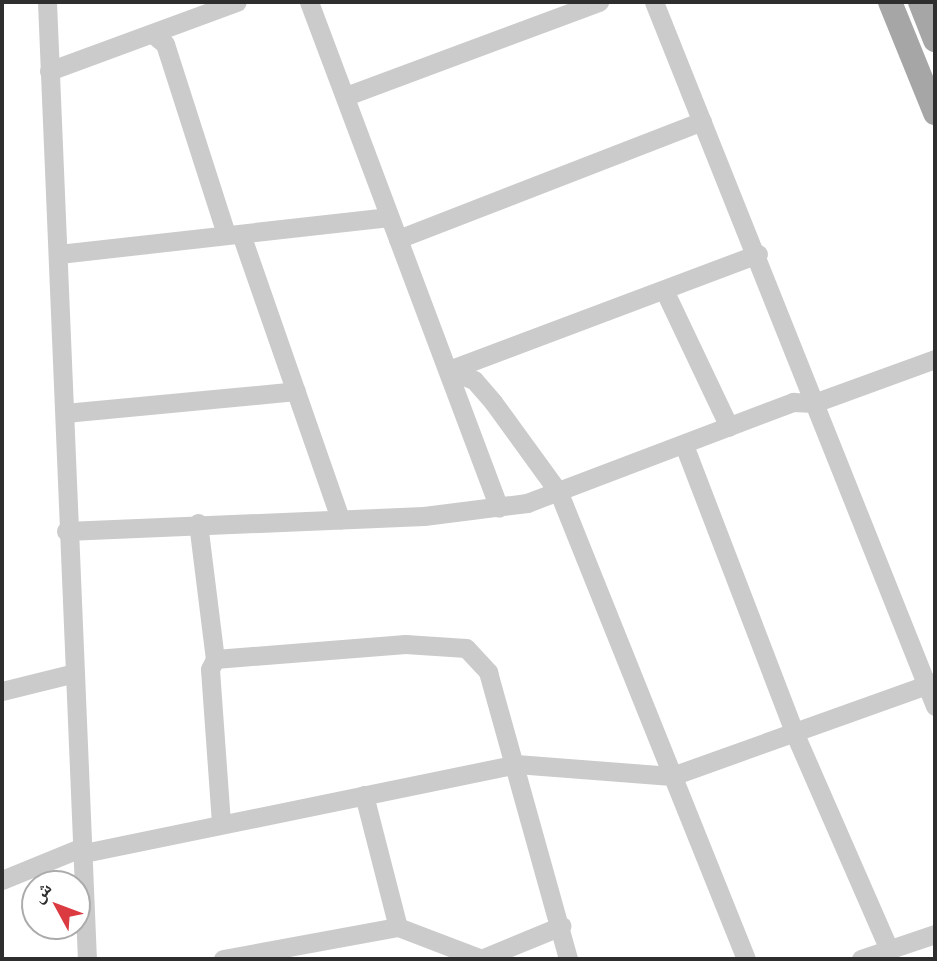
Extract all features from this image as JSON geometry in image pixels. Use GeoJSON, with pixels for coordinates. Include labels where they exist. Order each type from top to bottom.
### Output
{"type":"FeatureCollection","features":[{"type":"Feature","properties":{"kind":"main road"},"geometry":{"type":"LineString","coordinates":[[890,2],[935,113]]}},
{"type":"Feature","properties":{"kind":"main road"},"geometry":{"type":"LineString","coordinates":[[920,2],[934,31]]}},
{"type":"Feature","properties":{"kind":"street"},"geometry":{"type":"LineString","coordinates":[[47,2],[65,413],[66,531],[87,959]]}},
{"type":"Feature","properties":{"kind":"street"},"geometry":{"type":"LineString","coordinates":[[49,71],[154,36],[237,2]]}},
{"type":"Feature","properties":{"kind":"street"},"geometry":{"type":"LineString","coordinates":[[309,2],[346,96],[387,217],[449,370],[499,508]]}},
{"type":"Feature","properties":{"kind":"street"},"geometry":{"type":"LineString","coordinates":[[346,96],[599,2]]}},
{"type":"Feature","properties":{"kind":"street"},"geometry":{"type":"LineString","coordinates":[[654,2],[758,254],[814,403],[931,683],[935,706]]}},
{"type":"Feature","properties":{"kind":"street"},"geometry":{"type":"LineString","coordinates":[[154,36],[165,44],[234,236],[296,391],[340,519]]}},
{"type":"Feature","properties":{"kind":"street"},"geometry":{"type":"LineString","coordinates":[[398,239],[702,121]]}},
{"type":"Feature","properties":{"kind":"street"},"geometry":{"type":"LineString","coordinates":[[59,254],[387,217]]}},
{"type":"Feature","properties":{"kind":"street"},"geometry":{"type":"LineString","coordinates":[[449,370],[665,292],[758,254]]}},
{"type":"Feature","properties":{"kind":"street"},"geometry":{"type":"LineString","coordinates":[[665,292],[729,427]]}},
{"type":"Feature","properties":{"kind":"street"},"geometry":{"type":"LineString","coordinates":[[66,531],[198,523],[340,519],[499,508],[559,493],[573,482],[684,445],[793,402],[814,403],[935,359]]}},
{"type":"Feature","properties":{"kind":"street"},"geometry":{"type":"LineString","coordinates":[[449,370],[474,380],[494,402],[559,493],[746,959]]}},
{"type":"Feature","properties":{"kind":"street"},"geometry":{"type":"LineString","coordinates":[[65,413],[296,391]]}},
{"type":"Feature","properties":{"kind":"street"},"geometry":{"type":"LineString","coordinates":[[684,445],[794,732],[888,947]]}},
{"type":"Feature","properties":{"kind":"street"},"geometry":{"type":"LineString","coordinates":[[198,523],[215,659],[210,669],[221,823]]}},
{"type":"Feature","properties":{"kind":"street"},"geometry":{"type":"LineString","coordinates":[[215,659],[451,642],[477,652],[488,671],[516,764],[568,959]]}},
{"type":"Feature","properties":{"kind":"street"},"geometry":{"type":"LineString","coordinates":[[2,691],[75,673]]}},
{"type":"Feature","properties":{"kind":"street"},"geometry":{"type":"LineString","coordinates":[[2,880],[83,850],[516,764],[672,776],[931,683]]}},
{"type":"Feature","properties":{"kind":"street"},"geometry":{"type":"LineString","coordinates":[[364,795],[398,927]]}},
{"type":"Feature","properties":{"kind":"street"},"geometry":{"type":"LineString","coordinates":[[223,959],[398,927],[481,959],[561,926]]}},
{"type":"Feature","properties":{"kind":"street"},"geometry":{"type":"LineString","coordinates":[[861,959],[888,947],[935,934]]}}]}
